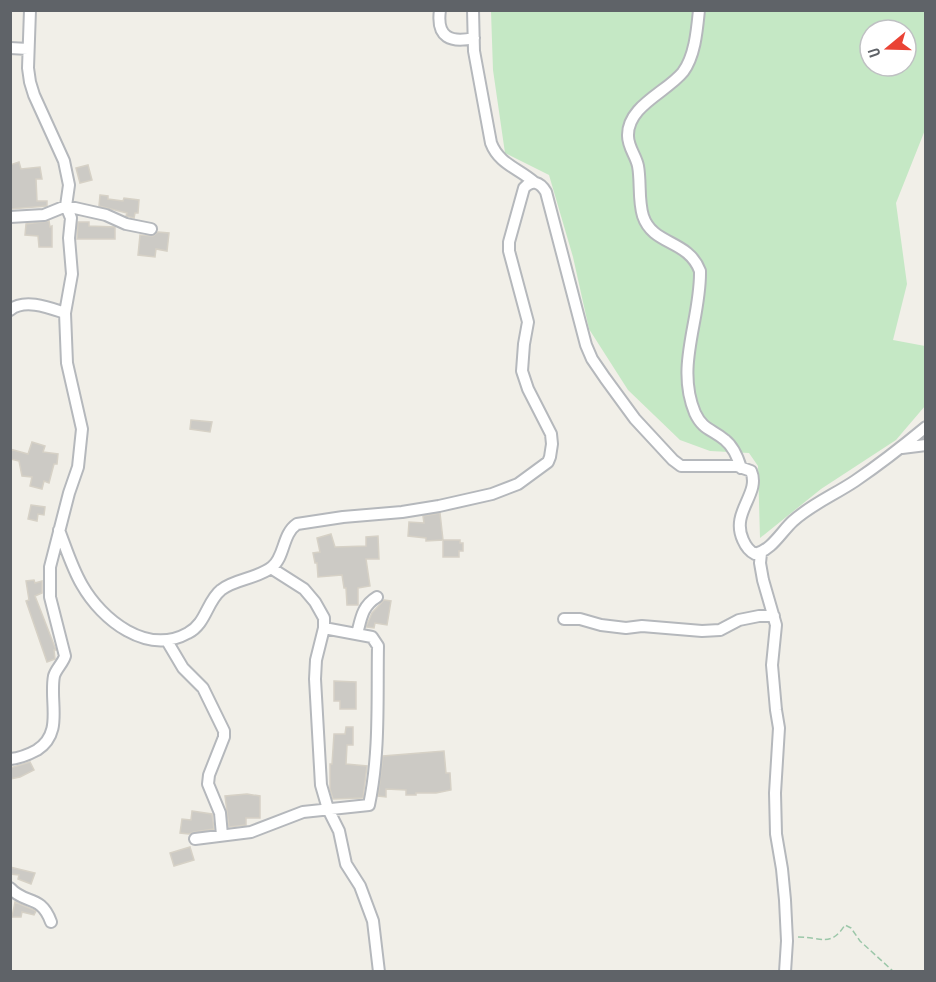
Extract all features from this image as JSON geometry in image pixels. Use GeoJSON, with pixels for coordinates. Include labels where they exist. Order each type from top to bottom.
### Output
{"type":"FeatureCollection","features":[{"type":"Feature","properties":{"kind":"street"},"geometry":{"type":"LineString","coordinates":[[10,759],[26,756],[43,746],[53,732],[55,673],[65,656],[50,597],[50,567],[78,467],[82,429],[68,363],[65,313],[72,274],[69,238],[71,218],[66,206],[69,185],[64,161],[34,95],[28,68],[30,10]]}},
{"type":"Feature","properties":{"kind":"street"},"geometry":{"type":"LineString","coordinates":[[440,10],[441,29],[448,38],[457,41],[474,38]]}},
{"type":"Feature","properties":{"kind":"street"},"geometry":{"type":"LineString","coordinates":[[473,10],[480,85],[495,154],[506,164],[543,186],[546,192],[586,345],[592,359],[635,418],[681,466],[741,468],[751,471],[754,485],[739,520],[740,532],[749,551],[755,554],[761,553],[813,504],[854,481],[901,448],[926,427]]}},
{"type":"Feature","properties":{"kind":"street"},"geometry":{"type":"LineString","coordinates":[[699,10],[697,29],[687,65],[676,79],[634,116],[627,137],[638,165],[641,205],[647,225],[658,236],[692,256],[700,271],[686,378],[690,400],[701,424],[727,441],[741,468]]}},
{"type":"Feature","properties":{"kind":"street"},"geometry":{"type":"LineString","coordinates":[[10,48],[28,49]]}},
{"type":"Feature","properties":{"kind":"street"},"geometry":{"type":"LineString","coordinates":[[59,530],[82,585],[104,613],[130,633],[152,640],[167,641],[191,632],[206,615],[220,590],[271,568],[281,553],[290,531],[297,524],[439,506],[492,494],[518,484],[548,462],[550,457],[551,434],[528,389],[522,371],[528,322],[509,242],[524,188],[527,184],[534,182]]}},
{"type":"Feature","properties":{"kind":"street"},"geometry":{"type":"LineString","coordinates":[[10,217],[44,215],[66,206],[151,229]]}},
{"type":"Feature","properties":{"kind":"street"},"geometry":{"type":"LineString","coordinates":[[10,310],[20,305],[46,306],[65,313]]}},
{"type":"Feature","properties":{"kind":"street"},"geometry":{"type":"LineString","coordinates":[[901,448],[926,445]]}},
{"type":"Feature","properties":{"kind":"street"},"geometry":{"type":"LineString","coordinates":[[761,553],[763,580],[776,626],[772,665],[779,728],[775,793],[776,834],[782,869],[787,937],[785,972]]}},
{"type":"Feature","properties":{"kind":"street"},"geometry":{"type":"LineString","coordinates":[[271,568],[304,589],[321,611],[324,628],[316,660],[315,680],[321,785],[328,809],[339,831],[346,864],[360,886],[373,921],[379,972]]}},
{"type":"Feature","properties":{"kind":"street"},"geometry":{"type":"LineString","coordinates":[[357,634],[363,611],[376,597]]}},
{"type":"Feature","properties":{"kind":"street"},"geometry":{"type":"LineString","coordinates":[[564,618],[626,628],[702,631],[720,630],[739,621],[759,616],[774,616]]}},
{"type":"Feature","properties":{"kind":"street"},"geometry":{"type":"LineString","coordinates":[[195,839],[263,829],[298,814],[369,805],[373,786],[378,646],[372,637],[324,628]]}},
{"type":"Feature","properties":{"kind":"street"},"geometry":{"type":"LineString","coordinates":[[167,641],[183,668],[203,688],[224,731],[208,784],[219,813],[222,835]]}},
{"type":"Feature","properties":{"kind":"street"},"geometry":{"type":"LineString","coordinates":[[10,888],[40,905],[46,910],[51,922]]}},
{"type":"Feature","properties":{"kind":"path"},"geometry":{"type":"LineString","coordinates":[[787,937],[809,937],[823,941],[833,939],[845,925],[851,928],[860,941],[894,972]]}},
{"type":"Feature","properties":{"kind":"green space"},"geometry":{"type":"Polygon","coordinates":[[[491,11],[925,11],[925,130],[896,203],[907,284],[893,340],[925,346],[925,406],[896,440],[821,489],[760,538],[758,466],[749,453],[710,451],[680,440],[628,390],[589,329],[573,257],[549,175],[505,153],[493,70],[491,11]]]}},
{"type":"Feature","properties":{"kind":"building"},"geometry":{"type":"Polygon","coordinates":[[[19,162],[21,169],[40,167],[42,179],[36,179],[37,201],[47,201],[47,206],[10,209],[10,165],[19,162]]]}},
{"type":"Feature","properties":{"kind":"building"},"geometry":{"type":"Polygon","coordinates":[[[88,165],[92,180],[80,183],[76,168],[88,165]]]}},
{"type":"Feature","properties":{"kind":"building"},"geometry":{"type":"Polygon","coordinates":[[[100,195],[108,196],[108,199],[123,201],[124,198],[139,200],[138,213],[135,213],[134,218],[126,216],[127,213],[99,206],[100,195]]]}},
{"type":"Feature","properties":{"kind":"building"},"geometry":{"type":"Polygon","coordinates":[[[49,221],[50,227],[52,226],[52,247],[39,247],[38,236],[25,235],[26,224],[49,221]]]}},
{"type":"Feature","properties":{"kind":"building"},"geometry":{"type":"Polygon","coordinates":[[[78,222],[89,222],[89,226],[115,227],[115,239],[77,239],[78,222]]]}},
{"type":"Feature","properties":{"kind":"building"},"geometry":{"type":"Polygon","coordinates":[[[158,232],[169,233],[167,251],[156,249],[155,257],[138,255],[140,235],[153,236],[158,232]]]}},
{"type":"Feature","properties":{"kind":"building"},"geometry":{"type":"Polygon","coordinates":[[[191,420],[212,422],[210,432],[190,429],[191,420]]]}},
{"type":"Feature","properties":{"kind":"building"},"geometry":{"type":"Polygon","coordinates":[[[32,442],[45,446],[43,452],[58,454],[57,464],[54,464],[49,483],[44,481],[42,489],[30,486],[32,477],[22,476],[19,461],[10,459],[10,449],[28,454],[32,442]]]}},
{"type":"Feature","properties":{"kind":"building"},"geometry":{"type":"Polygon","coordinates":[[[31,505],[45,507],[44,515],[38,514],[37,521],[28,519],[31,505]]]}},
{"type":"Feature","properties":{"kind":"building"},"geometry":{"type":"Polygon","coordinates":[[[440,513],[443,540],[426,541],[426,538],[408,536],[409,522],[424,523],[423,516],[440,513]]]}},
{"type":"Feature","properties":{"kind":"building"},"geometry":{"type":"Polygon","coordinates":[[[331,534],[335,547],[366,546],[366,537],[378,536],[379,559],[366,559],[370,586],[358,588],[358,605],[347,605],[346,588],[344,588],[342,575],[318,577],[317,563],[315,563],[313,553],[320,552],[317,538],[331,534]]]}},
{"type":"Feature","properties":{"kind":"building"},"geometry":{"type":"Polygon","coordinates":[[[443,540],[460,540],[460,543],[463,543],[463,551],[459,551],[459,557],[443,557],[443,540]]]}},
{"type":"Feature","properties":{"kind":"building"},"geometry":{"type":"Polygon","coordinates":[[[34,580],[35,583],[42,581],[42,593],[35,596],[56,650],[54,650],[55,659],[47,662],[26,601],[29,600],[26,581],[34,580]]]}},
{"type":"Feature","properties":{"kind":"building"},"geometry":{"type":"Polygon","coordinates":[[[384,600],[391,601],[387,625],[375,623],[374,628],[366,627],[372,613],[384,600]]]}},
{"type":"Feature","properties":{"kind":"building"},"geometry":{"type":"Polygon","coordinates":[[[334,681],[356,682],[356,709],[340,709],[340,701],[334,701],[334,681]]]}},
{"type":"Feature","properties":{"kind":"building"},"geometry":{"type":"Polygon","coordinates":[[[346,727],[353,727],[353,745],[347,745],[346,764],[367,766],[363,798],[333,799],[330,789],[330,764],[332,764],[334,734],[345,734],[346,727]]]}},
{"type":"Feature","properties":{"kind":"building"},"geometry":{"type":"Polygon","coordinates":[[[444,751],[446,773],[450,773],[451,790],[406,795],[406,790],[386,789],[386,797],[378,796],[383,756],[444,751]]]}},
{"type":"Feature","properties":{"kind":"building"},"geometry":{"type":"Polygon","coordinates":[[[30,762],[34,770],[10,779],[10,768],[30,762]]]}},
{"type":"Feature","properties":{"kind":"building"},"geometry":{"type":"Polygon","coordinates":[[[247,794],[260,796],[260,818],[246,818],[246,825],[229,827],[225,796],[247,794]]]}},
{"type":"Feature","properties":{"kind":"building"},"geometry":{"type":"Polygon","coordinates":[[[192,811],[212,814],[214,829],[189,834],[180,833],[182,819],[191,820],[192,811]]]}},
{"type":"Feature","properties":{"kind":"building"},"geometry":{"type":"Polygon","coordinates":[[[190,847],[194,860],[174,866],[170,853],[190,847]]]}},
{"type":"Feature","properties":{"kind":"building"},"geometry":{"type":"Polygon","coordinates":[[[10,867],[35,873],[31,884],[18,879],[19,875],[10,874],[10,867]]]}},
{"type":"Feature","properties":{"kind":"building"},"geometry":{"type":"Polygon","coordinates":[[[15,902],[36,911],[34,915],[22,912],[21,917],[12,917],[15,902]]]}}]}
